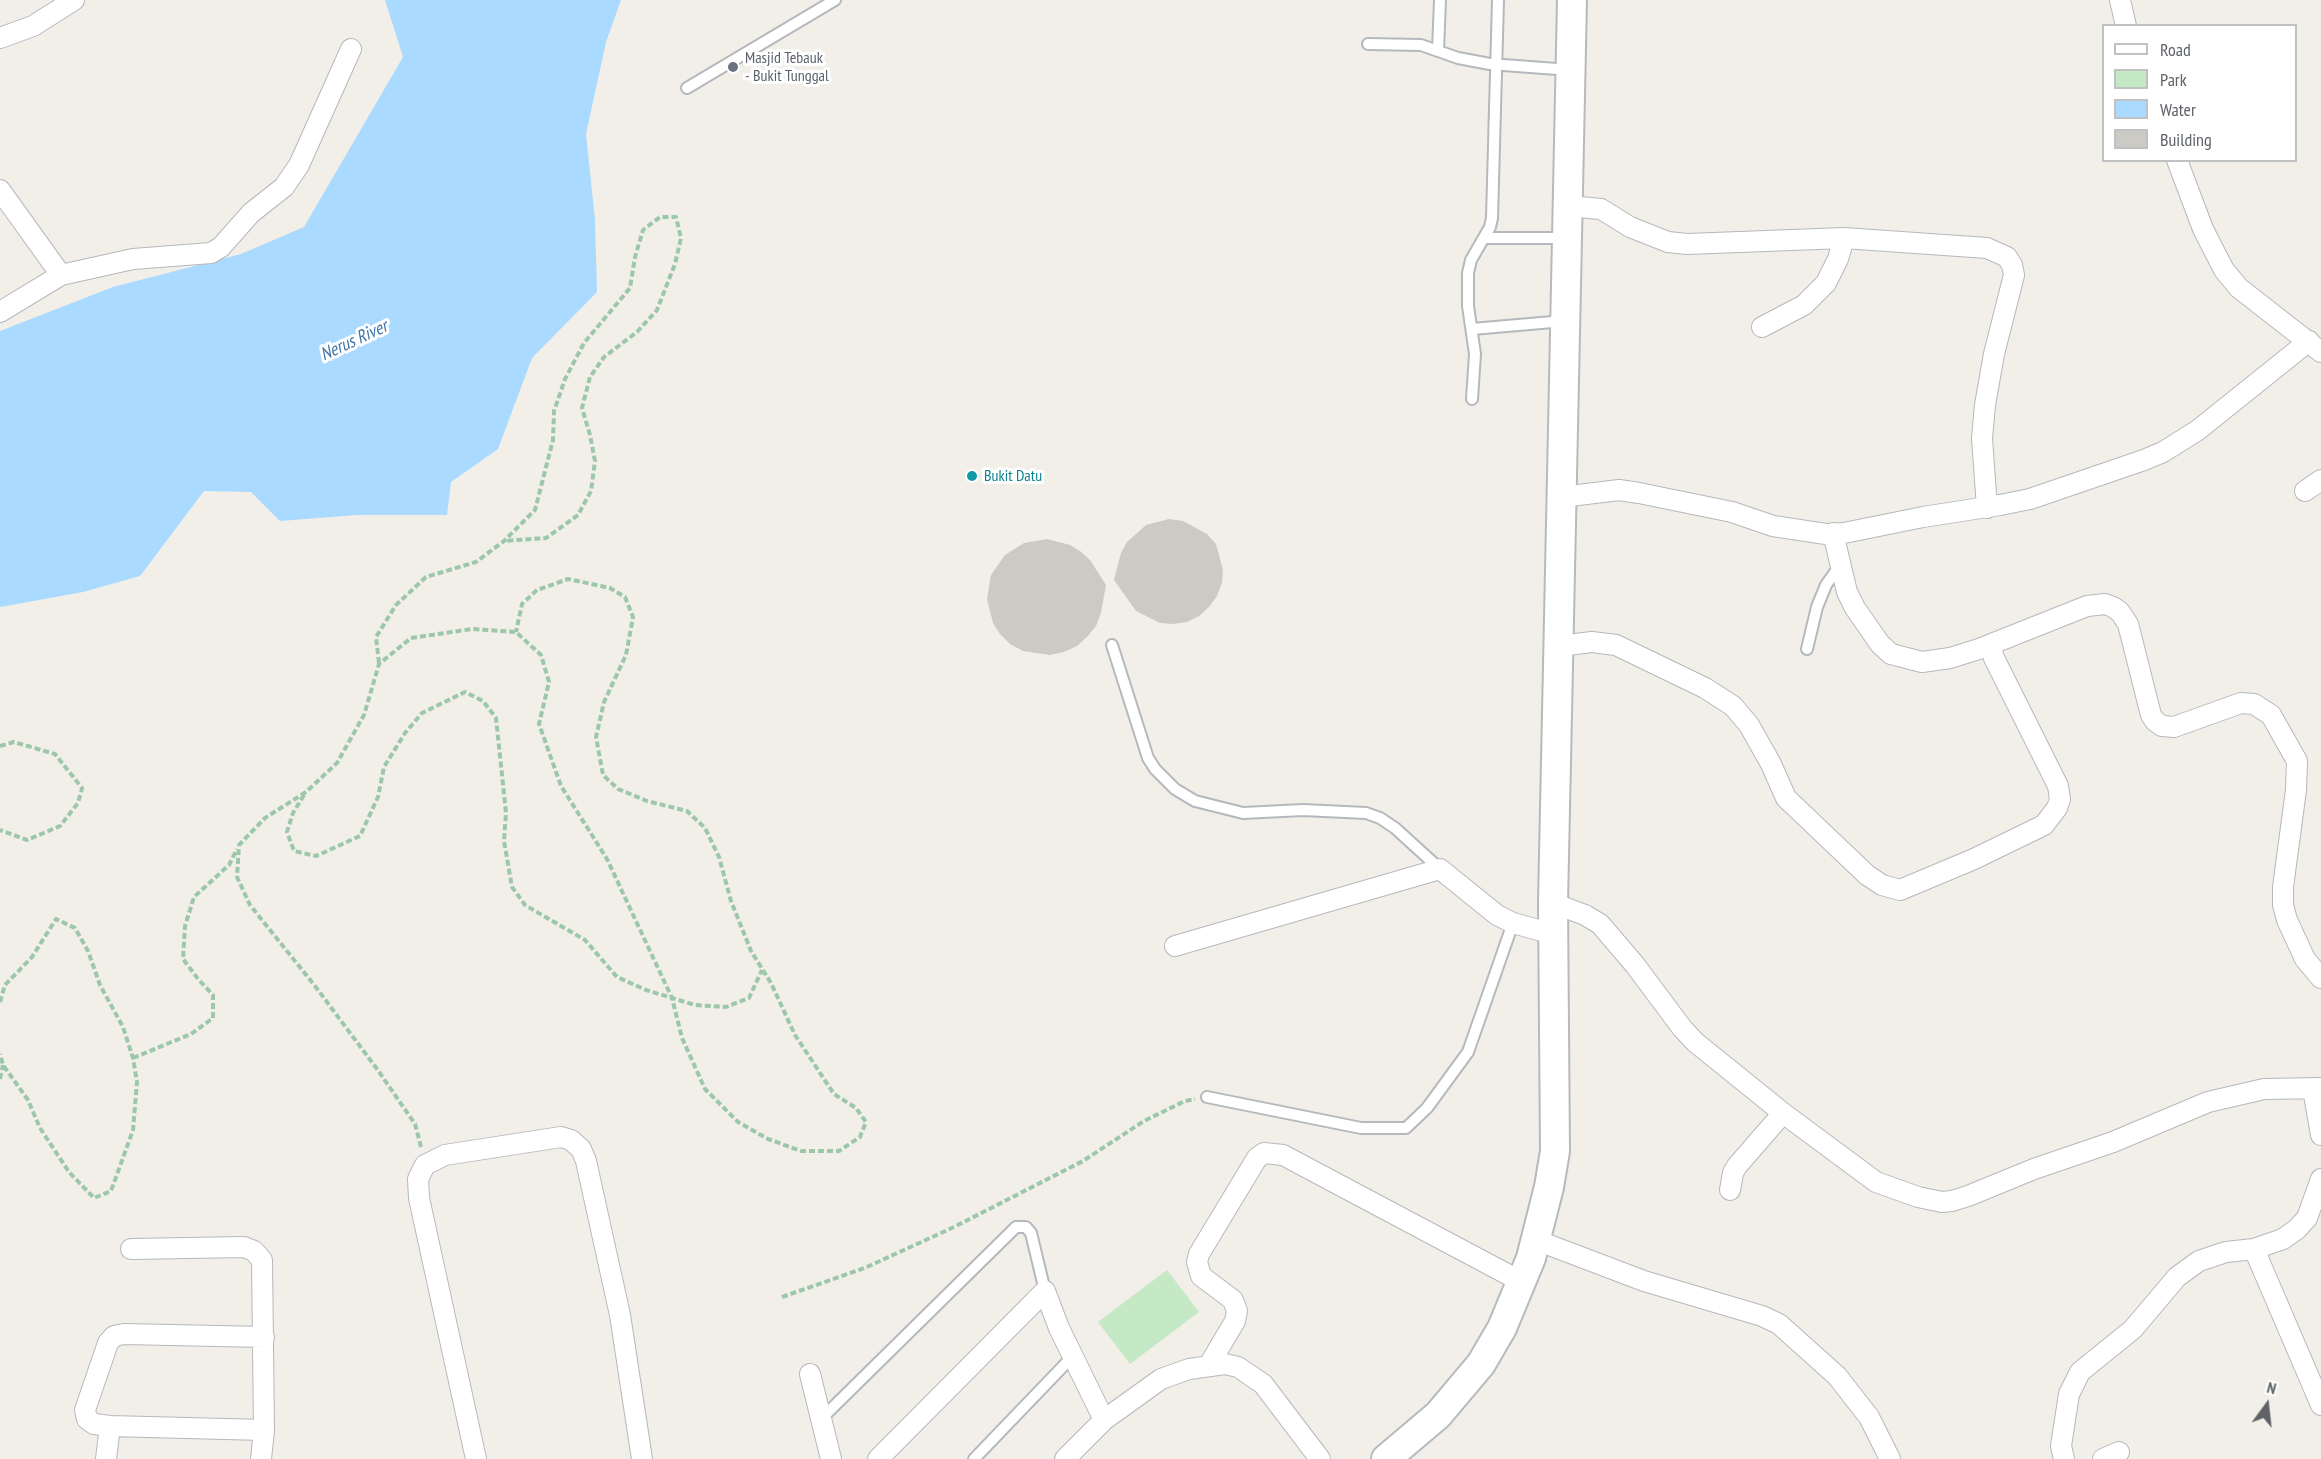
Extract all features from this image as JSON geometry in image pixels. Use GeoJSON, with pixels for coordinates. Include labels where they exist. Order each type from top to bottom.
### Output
{"type":"FeatureCollection","features":[{"type":"Feature","properties":{"kind":"street"},"geometry":{"type":"LineString","coordinates":[[0,38],[33,26],[74,0]]}},
{"type":"Feature","properties":{"kind":"street"},"geometry":{"type":"LineString","coordinates":[[1386,1459],[1438,1415],[1480,1364],[1503,1328],[1536,1240],[1555,1151],[1553,903],[1572,0]]}},
{"type":"Feature","properties":{"kind":"street"},"geometry":{"type":"LineString","coordinates":[[2120,0],[2126,24]]}},
{"type":"Feature","properties":{"kind":"street"},"geometry":{"type":"LineString","coordinates":[[0,312],[61,275],[133,259],[211,253],[221,247],[251,213],[284,187],[299,165],[351,49]]}},
{"type":"Feature","properties":{"kind":"street"},"geometry":{"type":"LineString","coordinates":[[1562,497],[1606,491],[1629,492],[1722,510],[1796,531],[1833,533],[2030,499],[2163,452],[2198,430],[2315,346],[2239,288],[2224,270],[2203,229],[2178,162]]}},
{"type":"Feature","properties":{"kind":"street"},"geometry":{"type":"LineString","coordinates":[[0,190],[61,275]]}},
{"type":"Feature","properties":{"kind":"street"},"geometry":{"type":"LineString","coordinates":[[1568,206],[1601,209],[1649,236],[1677,243],[1844,238],[1987,248],[2007,257],[2014,275],[1994,354],[1982,438],[1987,508]]}},
{"type":"Feature","properties":{"kind":"street"},"geometry":{"type":"LineString","coordinates":[[1762,327],[1804,305],[1826,283],[1835,267],[1844,238]]}},
{"type":"Feature","properties":{"kind":"street"},"geometry":{"type":"LineString","coordinates":[[1833,533],[1847,591],[1855,608],[1880,644],[1891,654],[1922,662],[1950,658],[1990,645],[2087,606],[2105,604],[2120,612],[2128,624],[2151,715],[2155,722],[2162,726],[2174,727],[2241,703],[2254,704],[2271,715],[2297,761],[2283,905],[2287,920],[2305,959],[2321,978]]}},
{"type":"Feature","properties":{"kind":"street"},"geometry":{"type":"LineString","coordinates":[[1559,646],[1592,642],[1616,645],[1705,688],[1733,706],[1749,725],[1771,764],[1786,798],[1867,875],[1882,885],[1900,890],[1974,859],[2044,825],[2057,808],[2060,799],[2058,786],[1998,666],[1990,645]]}},
{"type":"Feature","properties":{"kind":"street"},"geometry":{"type":"LineString","coordinates":[[1175,946],[1440,869],[1497,915],[1513,923],[1553,934]]}},
{"type":"Feature","properties":{"kind":"street"},"geometry":{"type":"LineString","coordinates":[[1553,903],[1585,915],[1600,924],[1695,1042],[1783,1113],[1876,1182],[1918,1197],[1952,1201],[2034,1169],[2113,1142],[2208,1102],[2264,1089],[2317,1088],[2321,1135]]}},
{"type":"Feature","properties":{"kind":"street"},"geometry":{"type":"LineString","coordinates":[[1730,1190],[1733,1173],[1737,1166],[1783,1113]]}},
{"type":"Feature","properties":{"kind":"street"},"geometry":{"type":"LineString","coordinates":[[476,1459],[419,1198],[418,1179],[425,1165],[445,1155],[561,1137],[571,1140],[581,1149],[586,1161],[620,1315],[642,1459]]}},
{"type":"Feature","properties":{"kind":"street"},"geometry":{"type":"LineString","coordinates":[[1209,1365],[1234,1321],[1237,1311],[1233,1300],[1201,1276],[1197,1262],[1199,1254],[1257,1158],[1264,1153],[1283,1155],[1522,1282]]}},
{"type":"Feature","properties":{"kind":"street"},"geometry":{"type":"LineString","coordinates":[[2064,1459],[2061,1446],[2069,1394],[2080,1372],[2133,1329],[2178,1277],[2199,1261],[2226,1252],[2254,1249],[2283,1239],[2297,1229],[2307,1218],[2321,1179]]}},
{"type":"Feature","properties":{"kind":"street"},"geometry":{"type":"LineString","coordinates":[[1536,1240],[1644,1281],[1762,1316],[1779,1324],[1837,1376],[1869,1417],[1890,1459]]}},
{"type":"Feature","properties":{"kind":"street"},"geometry":{"type":"LineString","coordinates":[[131,1250],[244,1247],[254,1251],[262,1260],[264,1430],[261,1459]]}},
{"type":"Feature","properties":{"kind":"street"},"geometry":{"type":"LineString","coordinates":[[2254,1249],[2319,1394]]}},
{"type":"Feature","properties":{"kind":"street"},"geometry":{"type":"LineString","coordinates":[[878,1459],[1045,1291],[1072,1357],[1104,1420]]}},
{"type":"Feature","properties":{"kind":"street"},"geometry":{"type":"LineString","coordinates":[[264,1336],[124,1334],[114,1336],[108,1343],[85,1410],[87,1419],[94,1424],[110,1426],[264,1430]]}},
{"type":"Feature","properties":{"kind":"street"},"geometry":{"type":"LineString","coordinates":[[1065,1459],[1104,1420],[1161,1379],[1209,1365],[1225,1364],[1238,1367],[1263,1384],[1320,1459]]}},
{"type":"Feature","properties":{"kind":"street"},"geometry":{"type":"LineString","coordinates":[[810,1374],[831,1459]]}},
{"type":"Feature","properties":{"kind":"street"},"geometry":{"type":"LineString","coordinates":[[106,1459],[110,1426]]}},
{"type":"Feature","properties":{"kind":"lane"},"geometry":{"type":"LineString","coordinates":[[687,88],[834,0]]}},
{"type":"Feature","properties":{"kind":"lane"},"geometry":{"type":"LineString","coordinates":[[1438,51],[1440,0]]}},
{"type":"Feature","properties":{"kind":"lane"},"geometry":{"type":"LineString","coordinates":[[1472,399],[1475,354],[1468,306],[1468,273],[1471,260],[1492,218],[1498,0]]}},
{"type":"Feature","properties":{"kind":"lane"},"geometry":{"type":"LineString","coordinates":[[1368,44],[1421,45],[1458,58],[1496,65],[1570,70]]}},
{"type":"Feature","properties":{"kind":"lane"},"geometry":{"type":"LineString","coordinates":[[1484,238],[1567,238]]}},
{"type":"Feature","properties":{"kind":"lane"},"geometry":{"type":"LineString","coordinates":[[1472,329],[1566,321]]}},
{"type":"Feature","properties":{"kind":"lane"},"geometry":{"type":"LineString","coordinates":[[1807,649],[1821,596],[1840,564]]}},
{"type":"Feature","properties":{"kind":"lane"},"geometry":{"type":"LineString","coordinates":[[1112,645],[1148,758],[1155,770],[1175,789],[1195,801],[1243,813],[1303,810],[1353,812],[1373,816],[1395,828],[1440,869]]}},
{"type":"Feature","properties":{"kind":"lane"},"geometry":{"type":"LineString","coordinates":[[1207,1097],[1361,1128],[1406,1128],[1427,1108],[1468,1052],[1513,923]]}},
{"type":"Feature","properties":{"kind":"lane"},"geometry":{"type":"LineString","coordinates":[[821,1419],[1016,1227],[1026,1227],[1031,1233],[1045,1291]]}},
{"type":"Feature","properties":{"kind":"lane"},"geometry":{"type":"LineString","coordinates":[[974,1459],[1072,1357]]}},
{"type":"Feature","properties":{"kind":"path"},"geometry":{"type":"LineString","coordinates":[[133,1058],[191,1034],[213,1018],[213,995],[183,959],[185,926],[194,897],[229,865],[239,845],[265,818],[306,792],[337,763],[364,715],[379,664],[376,636],[396,605],[426,577],[476,562],[504,541],[535,510],[553,440],[554,411],[565,379],[584,343],[630,288],[635,257],[644,230],[660,217],[676,217],[681,238],[675,264],[657,310],[637,333],[604,357],[590,377],[582,408],[595,460],[591,491],[578,514],[546,538],[504,541]]}},
{"type":"Feature","properties":{"kind":"path"},"geometry":{"type":"LineString","coordinates":[[379,664],[411,638],[472,629],[516,632],[541,655],[549,682],[539,724],[561,786],[607,859],[672,998],[682,1038],[705,1089],[738,1122],[768,1139],[801,1151],[839,1151],[860,1137],[866,1122],[856,1108],[834,1094],[795,1035],[763,970],[751,951],[731,901],[719,857],[705,828],[687,812],[647,801],[618,789],[603,775],[596,737],[604,702],[626,655],[633,617],[625,597],[610,588],[568,579],[537,590],[522,604],[516,632]]}},
{"type":"Feature","properties":{"kind":"path"},"geometry":{"type":"LineString","coordinates":[[306,792],[293,813],[287,832],[294,851],[316,856],[360,836],[378,797],[384,767],[405,733],[422,713],[465,692],[483,701],[496,718],[506,813],[504,841],[512,887],[525,905],[585,940],[617,977],[646,990],[695,1005],[726,1007],[749,998],[763,970]]}},
{"type":"Feature","properties":{"kind":"path"},"geometry":{"type":"LineString","coordinates":[[0,746],[14,742],[55,754],[82,788],[78,803],[60,826],[27,840],[0,830]]}},
{"type":"Feature","properties":{"kind":"path"},"geometry":{"type":"LineString","coordinates":[[239,845],[237,877],[250,905],[322,995],[415,1124],[425,1165]]}},
{"type":"Feature","properties":{"kind":"path"},"geometry":{"type":"LineString","coordinates":[[0,1002],[5,985],[32,957],[56,919],[75,928],[88,951],[100,985],[123,1027],[133,1058],[137,1082],[133,1130],[111,1191],[94,1198],[69,1172],[40,1128],[28,1100],[3,1065],[0,1054]]}},
{"type":"Feature","properties":{"kind":"path"},"geometry":{"type":"LineString","coordinates":[[0,1079],[3,1065]]}},
{"type":"Feature","properties":{"kind":"path"},"geometry":{"type":"LineString","coordinates":[[782,1297],[867,1267],[954,1227],[1083,1161],[1144,1121],[1185,1101],[1207,1097]]}},
{"type":"Feature","properties":{"kind":"green space"},"geometry":{"type":"Polygon","coordinates":[[[1167,1270],[1199,1312],[1130,1364],[1098,1322],[1167,1270]]]}},
{"type":"Feature","properties":{"kind":"water","name":"Nerus River"},"geometry":{"type":"Polygon","coordinates":[[[385,0],[621,0],[606,42],[586,134],[595,220],[597,292],[532,358],[498,449],[451,482],[447,515],[357,515],[280,521],[251,492],[204,491],[140,576],[83,592],[0,607],[0,331],[113,287],[241,254],[304,227],[403,57],[385,0]]]}},
{"type":"Feature","properties":{"kind":"building"},"geometry":{"type":"Polygon","coordinates":[[[1169,519],[1183,521],[1207,534],[1216,544],[1223,570],[1222,583],[1209,607],[1199,616],[1187,622],[1173,624],[1160,623],[1136,611],[1114,580],[1121,553],[1127,542],[1146,525],[1169,519]]]}},
{"type":"Feature","properties":{"kind":"building"},"geometry":{"type":"Polygon","coordinates":[[[1047,539],[1070,545],[1080,551],[1090,560],[1106,585],[1096,626],[1077,646],[1050,655],[1023,651],[1010,644],[993,623],[987,599],[991,575],[1005,555],[1024,543],[1047,539]]]}},
{"type":"Feature","properties":{"kind":"place","name":"Masjid Tebauk - Bukit Tunggal"},"geometry":{"type":"Point","coordinates":[733,67]}},
{"type":"Feature","properties":{"kind":"place","name":"Bukit Datu"},"geometry":{"type":"Point","coordinates":[972,476]}}]}
